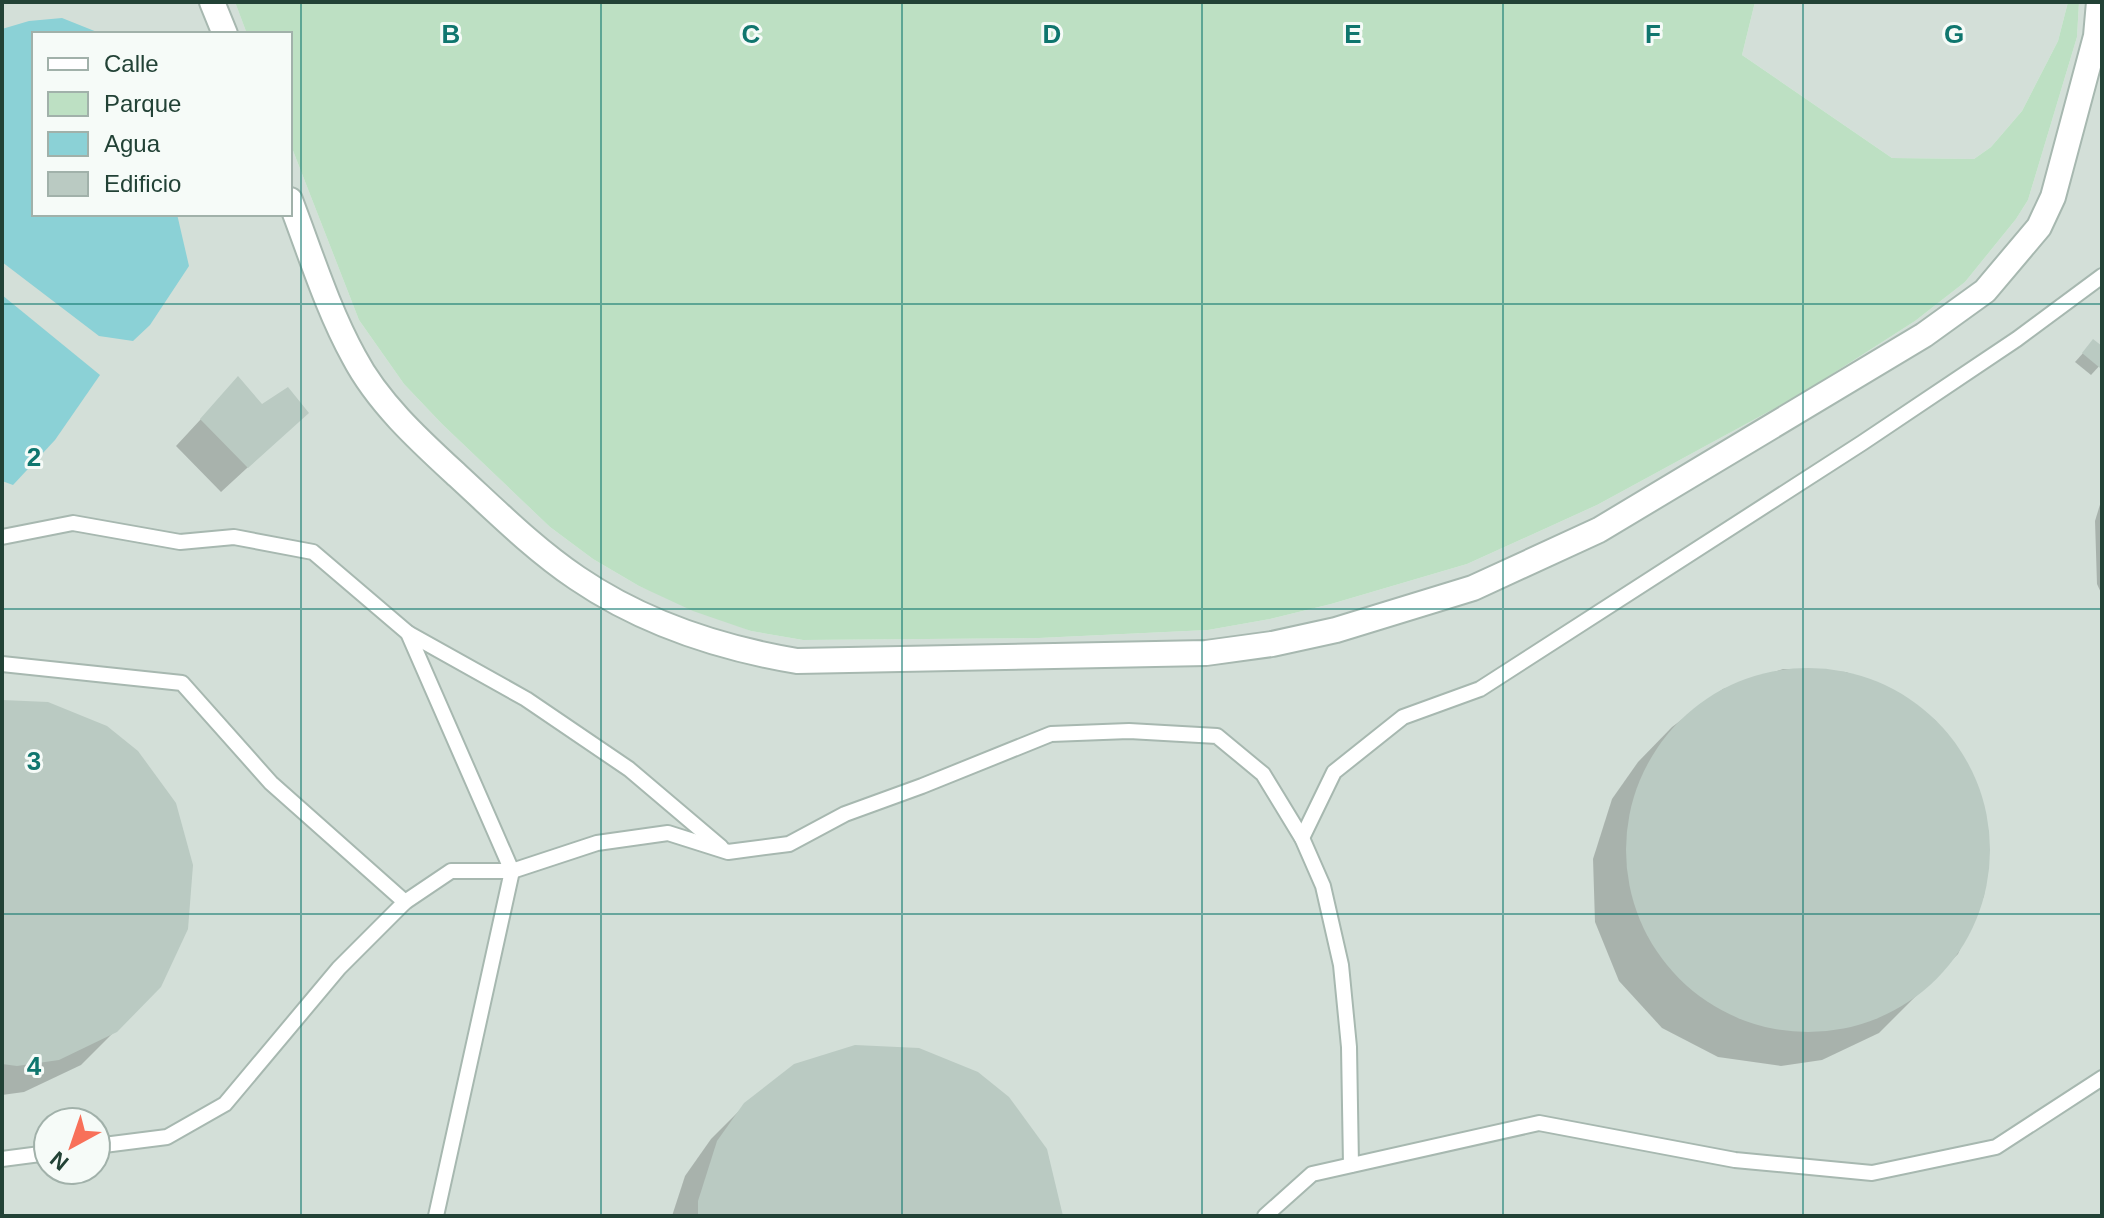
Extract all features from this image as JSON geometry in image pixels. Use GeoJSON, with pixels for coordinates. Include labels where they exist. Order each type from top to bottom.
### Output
{"type":"FeatureCollection","features":[{"type":"Feature","properties":{"kind":"street"},"geometry":{"type":"LineString","coordinates":[[212,2],[224,32]]}},
{"type":"Feature","properties":{"kind":"street"},"geometry":{"type":"LineString","coordinates":[[292,205],[355,360],[384,401],[423,444],[532,545],[579,579],[625,605],[683,631],[741,651],[797,661],[1206,653],[1272,644],[1336,630],[1473,588],[1599,530],[1936,327],[1985,291],[2039,227],[2057,183],[2096,36],[2099,2]]}},
{"type":"Feature","properties":{"kind":"lane"},"geometry":{"type":"LineString","coordinates":[[1302,838],[1334,772],[1403,717],[1480,689],[1862,443],[2017,339],[2102,276]]}},
{"type":"Feature","properties":{"kind":"lane"},"geometry":{"type":"LineString","coordinates":[[2,537],[73,523],[180,542],[234,537],[313,552],[408,633],[526,699],[629,769],[728,852]]}},
{"type":"Feature","properties":{"kind":"lane"},"geometry":{"type":"LineString","coordinates":[[408,633],[512,871],[436,1216]]}},
{"type":"Feature","properties":{"kind":"lane"},"geometry":{"type":"LineString","coordinates":[[2,664],[182,683],[271,783],[405,902]]}},
{"type":"Feature","properties":{"kind":"lane"},"geometry":{"type":"LineString","coordinates":[[112,1144],[167,1137],[225,1104],[339,968],[405,902],[451,871],[512,871],[597,843],[668,833],[728,852],[789,844],[845,814],[1051,734],[1129,731],[1217,736],[1263,774],[1302,838],[1323,886],[1341,965],[1349,1047],[1351,1165]]}},
{"type":"Feature","properties":{"kind":"lane"},"geometry":{"type":"LineString","coordinates":[[1265,1216],[1312,1174],[1539,1123],[1735,1160],[1872,1173],[1996,1147],[2102,1078]]}},
{"type":"Feature","properties":{"kind":"lane"},"geometry":{"type":"LineString","coordinates":[[2,1159],[32,1155]]}},
{"type":"Feature","properties":{"kind":"shaded area"},"geometry":{"type":"Polygon","coordinates":[[[2,2],[235,2],[246,32],[32,32],[32,216],[292,216],[292,148],[359,320],[404,384],[442,424],[550,527],[593,559],[639,586],[751,631],[803,640],[1039,638],[1208,630],[1331,604],[1467,564],[1597,505],[1801,394],[1915,321],[1965,282],[2028,200],[2077,37],[2079,2],[2102,2],[2102,1216],[2,1216],[2,2]]]}},
{"type":"Feature","properties":{"kind":"shaded area"},"geometry":{"type":"Polygon","coordinates":[[[1755,2],[2068,2],[2058,41],[2022,111],[1991,147],[1974,159],[1892,158],[1742,55],[1755,2]]]}},
{"type":"Feature","properties":{"kind":"green space"},"geometry":{"type":"Polygon","coordinates":[[[235,2],[1755,2],[1742,55],[1892,158],[1974,159],[1991,147],[2022,111],[2058,41],[2068,2],[2079,2],[2077,37],[2028,200],[2016,219],[1965,282],[1915,321],[1801,394],[1597,505],[1467,564],[1331,604],[1208,630],[1039,638],[803,640],[751,631],[693,611],[639,586],[593,559],[550,527],[404,384],[359,320],[292,148],[292,32],[246,32],[235,2]]]}},
{"type":"Feature","properties":{"kind":"water"},"geometry":{"type":"Polygon","coordinates":[[[62,18],[97,32],[32,32],[32,216],[177,216],[189,266],[150,325],[133,341],[99,336],[2,262],[2,29],[29,21],[62,18]]]}},
{"type":"Feature","properties":{"kind":"water"},"geometry":{"type":"Polygon","coordinates":[[[2,295],[100,375],[55,440],[13,485],[2,481],[2,295]]]}},
{"type":"Feature","properties":{"kind":"building"},"geometry":{"type":"Polygon","coordinates":[[[2093,339],[2102,346],[2100,368],[2082,353],[2093,339]]]}},
{"type":"Feature","properties":{"kind":"building"},"geometry":{"type":"Polygon","coordinates":[[[238,376],[262,404],[288,387],[309,413],[248,468],[200,419],[238,376]]]}},
{"type":"Feature","properties":{"kind":"building"},"geometry":{"type":"Polygon","coordinates":[[[1808,668],[1844,671],[1878,682],[1909,698],[1937,721],[1960,749],[1976,780],[1987,814],[1990,850],[1987,886],[1976,920],[1960,951],[1937,979],[1909,1002],[1878,1018],[1844,1029],[1808,1032],[1772,1029],[1738,1018],[1707,1002],[1679,979],[1656,951],[1640,920],[1629,886],[1626,850],[1629,814],[1640,780],[1656,749],[1679,721],[1707,698],[1738,682],[1772,671],[1808,668]]]}},
{"type":"Feature","properties":{"kind":"building"},"geometry":{"type":"Polygon","coordinates":[[[2,700],[48,702],[107,726],[138,751],[176,803],[193,865],[188,929],[161,987],[117,1032],[59,1060],[17,1066],[2,1064],[2,700]]]}},
{"type":"Feature","properties":{"kind":"building"},"geometry":{"type":"Polygon","coordinates":[[[855,1045],[919,1048],[978,1072],[1009,1097],[1047,1149],[1063,1216],[698,1216],[698,1201],[717,1141],[744,1103],[794,1064],[855,1045]]]}}]}
